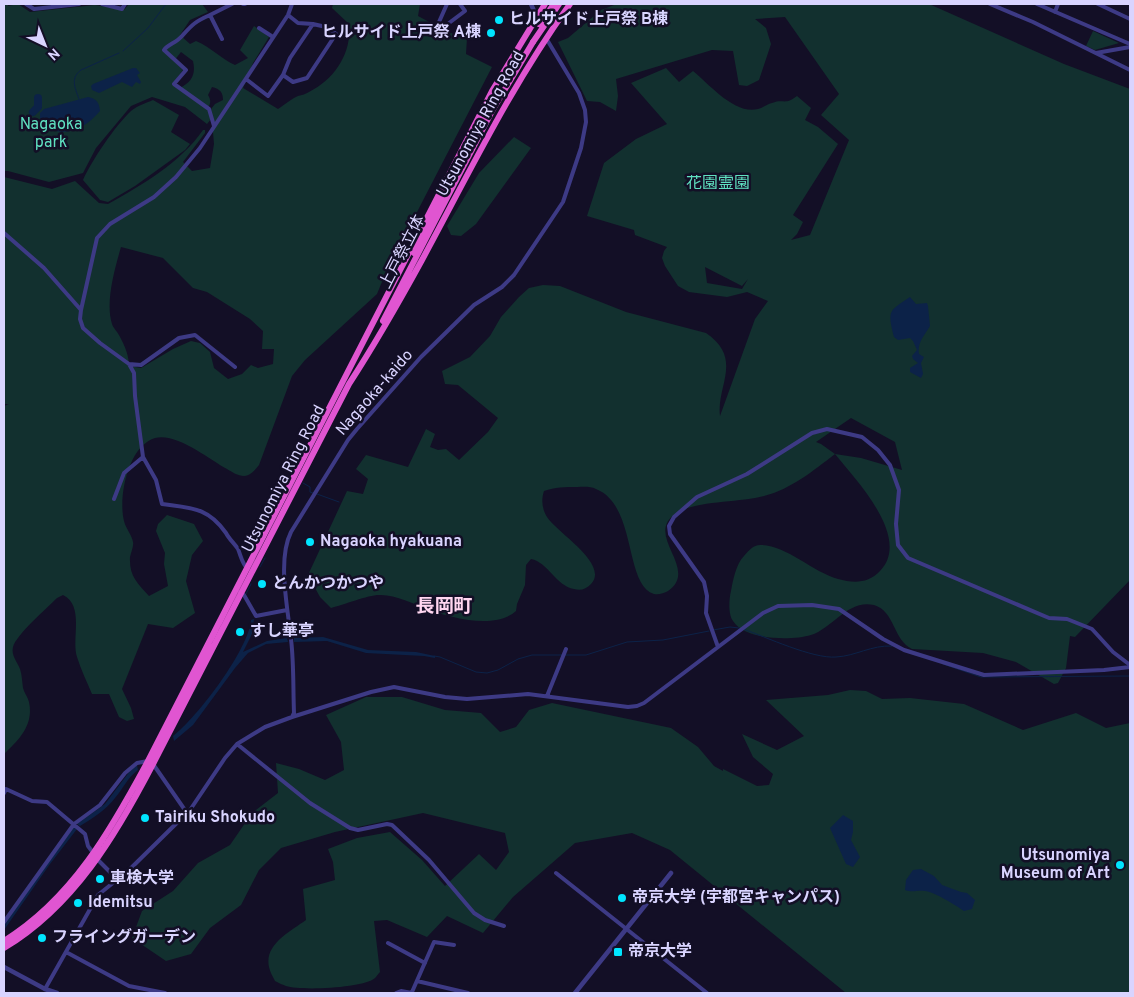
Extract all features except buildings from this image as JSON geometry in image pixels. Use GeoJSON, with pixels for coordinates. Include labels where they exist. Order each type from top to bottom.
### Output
{"type":"FeatureCollection","features":[{"type":"Feature","properties":{"kind":"highway","name":"Utsunomiya Ring Road"},"geometry":{"type":"LineString","coordinates":[[4,948],[50,913],[76,887],[120,825],[347,382],[492,91],[545,4]]}},
{"type":"Feature","properties":{"kind":"highway","name":"上戸祭立体"},"geometry":{"type":"LineString","coordinates":[[347,382],[485,116],[554,4]]}},
{"type":"Feature","properties":{"kind":"highway","name":"上戸祭立体"},"geometry":{"type":"LineString","coordinates":[[531,41],[559,4]]}},
{"type":"Feature","properties":{"kind":"highway","name":"Utsunomiya Ring Road"},"geometry":{"type":"LineString","coordinates":[[347,382],[381,333],[495,122],[546,38],[570,4]]}},
{"type":"Feature","properties":{"kind":"highway","name":"Utsunomiya Ring Road"},"geometry":{"type":"LineString","coordinates":[[4,941],[34,920],[96,857]]}},
{"type":"Feature","properties":{"kind":"street"},"geometry":{"type":"LineString","coordinates":[[26,4],[34,9],[79,4]]}},
{"type":"Feature","properties":{"kind":"street"},"geometry":{"type":"LineString","coordinates":[[102,4],[122,8],[125,4]]}},
{"type":"Feature","properties":{"kind":"street"},"geometry":{"type":"LineString","coordinates":[[214,126],[209,109],[174,84],[186,70],[164,50],[180,39],[186,29],[198,20],[232,4]]}},
{"type":"Feature","properties":{"kind":"street"},"geometry":{"type":"LineString","coordinates":[[250,570],[244,566],[237,548],[221,526],[210,515],[197,509],[162,504],[156,480],[143,457],[134,373],[129,364],[100,343],[84,328],[80,319],[97,238],[110,224],[154,198],[200,148],[288,15],[292,4]]}},
{"type":"Feature","properties":{"kind":"street"},"geometry":{"type":"LineString","coordinates":[[438,22],[447,4]]}},
{"type":"Feature","properties":{"kind":"street"},"geometry":{"type":"LineString","coordinates":[[448,26],[449,23],[465,11],[460,4]]}},
{"type":"Feature","properties":{"kind":"street","name":"Nagaoka-kaido"},"geometry":{"type":"LineString","coordinates":[[292,716],[294,713],[291,640],[284,583],[287,540],[348,440],[421,357],[474,305],[502,287],[514,275],[564,202],[581,148],[586,122],[585,110],[579,93],[546,38],[532,4]]}},
{"type":"Feature","properties":{"kind":"street"},"geometry":{"type":"LineString","coordinates":[[990,4],[1034,22],[1130,70]]}},
{"type":"Feature","properties":{"kind":"street"},"geometry":{"type":"LineString","coordinates":[[1037,4],[1130,46]]}},
{"type":"Feature","properties":{"kind":"street"},"geometry":{"type":"LineString","coordinates":[[1055,12],[1058,4]]}},
{"type":"Feature","properties":{"kind":"street"},"geometry":{"type":"LineString","coordinates":[[1098,4],[1130,19]]}},
{"type":"Feature","properties":{"kind":"street"},"geometry":{"type":"LineString","coordinates":[[210,14],[222,39]]}},
{"type":"Feature","properties":{"kind":"street"},"geometry":{"type":"LineString","coordinates":[[283,75],[293,82],[307,78],[336,34],[326,27],[298,23],[288,15]]}},
{"type":"Feature","properties":{"kind":"street"},"geometry":{"type":"LineString","coordinates":[[246,79],[268,96],[283,75],[290,58],[313,24]]}},
{"type":"Feature","properties":{"kind":"street"},"geometry":{"type":"LineString","coordinates":[[259,28],[273,37]]}},
{"type":"Feature","properties":{"kind":"street"},"geometry":{"type":"LineString","coordinates":[[1095,53],[1130,46]]}},
{"type":"Feature","properties":{"kind":"street"},"geometry":{"type":"LineString","coordinates":[[4,233],[44,268],[81,310]]}},
{"type":"Feature","properties":{"kind":"street"},"geometry":{"type":"LineString","coordinates":[[129,364],[141,365],[179,338],[195,335],[235,367]]}},
{"type":"Feature","properties":{"kind":"street"},"geometry":{"type":"LineString","coordinates":[[718,647],[706,613],[707,596],[704,582],[670,534],[670,526],[674,517],[697,497],[747,474],[812,433],[827,429],[862,437],[878,450],[890,465],[899,490],[896,524],[898,546],[908,558],[1049,618],[1067,619],[1092,629],[1113,652],[1130,666]]}},
{"type":"Feature","properties":{"kind":"street"},"geometry":{"type":"LineString","coordinates":[[114,499],[124,473],[143,457]]}},
{"type":"Feature","properties":{"kind":"street"},"geometry":{"type":"LineString","coordinates":[[239,592],[256,616],[287,610]]}},
{"type":"Feature","properties":{"kind":"street"},"geometry":{"type":"LineString","coordinates":[[45,992],[95,900],[102,892],[129,870],[187,813],[225,758],[237,744],[265,727],[292,716],[394,687],[445,697],[467,699],[516,694],[547,696],[628,707],[637,706],[644,703],[763,614],[778,606],[812,605],[839,609],[883,639],[904,650],[984,675],[1130,666]]}},
{"type":"Feature","properties":{"kind":"street"},"geometry":{"type":"LineString","coordinates":[[547,696],[566,649]]}},
{"type":"Feature","properties":{"kind":"street"},"geometry":{"type":"LineString","coordinates":[[237,744],[310,803],[350,828],[360,830],[387,824],[392,825],[428,860],[474,913],[485,920],[504,926]]}},
{"type":"Feature","properties":{"kind":"street"},"geometry":{"type":"LineString","coordinates":[[4,922],[74,824],[100,805],[125,773],[137,763],[151,763],[187,813]]}},
{"type":"Feature","properties":{"kind":"street"},"geometry":{"type":"LineString","coordinates":[[4,793],[6,789],[32,801],[47,802],[85,834],[88,846],[118,880]]}},
{"type":"Feature","properties":{"kind":"street"},"geometry":{"type":"LineString","coordinates":[[129,870],[157,881]]}},
{"type":"Feature","properties":{"kind":"street"},"geometry":{"type":"LineString","coordinates":[[556,873],[707,993]]}},
{"type":"Feature","properties":{"kind":"street"},"geometry":{"type":"LineString","coordinates":[[575,993],[671,873]]}},
{"type":"Feature","properties":{"kind":"street"},"geometry":{"type":"LineString","coordinates":[[396,993],[401,991],[412,993],[434,942],[454,945]]}},
{"type":"Feature","properties":{"kind":"street"},"geometry":{"type":"LineString","coordinates":[[388,943],[425,963]]}},
{"type":"Feature","properties":{"kind":"street"},"geometry":{"type":"LineString","coordinates":[[66,952],[129,986],[165,993]]}},
{"type":"Feature","properties":{"kind":"street"},"geometry":{"type":"LineString","coordinates":[[4,968],[45,992],[57,993]]}},
{"type":"Feature","properties":{"kind":"street"},"geometry":{"type":"LineString","coordinates":[[417,981],[468,993]]}},
{"type":"Feature","properties":{"kind":"green space","name":"Nagaoka park"},"geometry":{"type":"Polygon","coordinates":[[[4,4],[8,4],[8,6],[18,4],[30,12],[95,5],[124,10],[129,4],[202,4],[208,12],[190,20],[180,35],[190,44],[196,41],[235,65],[248,58],[240,50],[254,26],[269,37],[253,63],[243,88],[278,109],[295,97],[307,93],[327,80],[345,55],[348,45],[349,24],[332,8],[333,4],[420,4],[418,16],[448,32],[467,38],[466,54],[492,67],[386,272],[377,294],[305,360],[292,376],[256,469],[246,475],[237,475],[192,448],[173,439],[163,437],[155,438],[146,443],[132,461],[124,486],[123,511],[125,524],[133,542],[130,564],[132,574],[137,583],[149,596],[168,586],[164,564],[165,553],[156,531],[158,524],[167,515],[194,524],[203,541],[192,555],[186,581],[195,613],[173,628],[148,624],[122,689],[134,719],[127,721],[119,717],[109,694],[92,694],[77,657],[76,615],[74,607],[70,600],[63,595],[57,598],[32,622],[13,647],[30,710],[24,731],[4,754],[4,406],[9,404],[4,404],[4,177],[52,189],[75,181],[99,203],[108,204],[147,181],[172,163],[194,142],[203,130],[205,130],[205,133],[183,162],[192,171],[210,168],[214,144],[211,109],[215,104],[223,100],[222,93],[212,87],[208,95],[210,105],[208,108],[211,119],[207,124],[185,107],[152,97],[131,106],[96,148],[83,173],[49,182],[4,171],[4,4]],[[181,52],[174,61],[183,70],[172,85],[180,88],[188,83],[194,70],[193,61],[181,52]],[[121,247],[110,296],[110,315],[113,326],[125,347],[129,366],[141,368],[173,349],[191,341],[200,343],[210,352],[214,368],[228,379],[242,374],[251,365],[258,368],[273,364],[274,349],[262,349],[263,331],[250,319],[207,292],[193,288],[163,258],[121,247]]]}},
{"type":"Feature","properties":{"kind":"green space","name":"花園霊園"},"geometry":{"type":"Polygon","coordinates":[[[617,4],[929,4],[1064,64],[1130,89],[1130,580],[1075,637],[1070,636],[1066,668],[1058,683],[1054,684],[1016,662],[983,653],[912,649],[901,639],[886,613],[874,605],[856,606],[826,627],[811,635],[802,637],[781,638],[758,635],[747,632],[733,621],[729,606],[734,577],[741,559],[754,546],[771,546],[790,554],[829,576],[849,581],[860,581],[870,578],[880,571],[888,558],[889,542],[885,526],[877,510],[867,494],[835,454],[801,479],[774,493],[754,498],[694,506],[675,514],[667,523],[665,532],[678,573],[676,582],[668,591],[661,594],[654,594],[645,588],[638,576],[624,527],[618,511],[609,498],[596,489],[584,487],[544,491],[542,501],[547,517],[580,549],[593,567],[595,576],[591,584],[585,588],[579,590],[568,587],[537,561],[531,559],[526,565],[525,585],[516,611],[507,617],[497,620],[460,619],[385,595],[369,597],[331,608],[320,597],[308,575],[347,491],[363,494],[368,479],[356,469],[366,455],[408,467],[426,429],[435,434],[430,447],[438,450],[446,449],[459,460],[488,432],[498,418],[458,385],[445,384],[442,371],[470,357],[490,336],[501,317],[529,288],[543,285],[560,286],[626,312],[706,333],[724,353],[726,363],[720,416],[755,319],[768,301],[747,292],[727,297],[689,292],[678,286],[665,266],[662,258],[667,247],[635,235],[634,230],[587,216],[604,163],[636,139],[667,124],[631,83],[666,68],[679,82],[693,71],[723,98],[741,108],[749,110],[776,102],[789,101],[797,96],[811,108],[805,120],[818,127],[838,144],[793,215],[803,222],[797,234],[791,240],[810,235],[849,140],[821,115],[839,94],[785,17],[755,19],[766,28],[771,44],[759,80],[747,86],[739,85],[733,51],[712,50],[616,79],[618,96],[616,111],[600,102],[587,101],[558,42],[568,38],[601,10],[617,4]],[[705,267],[707,283],[742,289],[748,279],[742,286],[705,267]],[[851,418],[816,442],[835,454],[861,458],[902,470],[895,442],[851,418]]]}},
{"type":"Feature","properties":{"kind":"green space"},"geometry":{"type":"Polygon","coordinates":[[[1093,31],[1119,43],[1095,50],[1086,46],[1093,31]]]}},
{"type":"Feature","properties":{"kind":"green space"},"geometry":{"type":"Polygon","coordinates":[[[153,100],[179,115],[171,132],[190,144],[185,150],[135,186],[108,202],[100,200],[83,180],[87,172],[104,144],[125,117],[131,111],[153,100]]]}},
{"type":"Feature","properties":{"kind":"green space"},"geometry":{"type":"Polygon","coordinates":[[[514,137],[531,148],[476,224],[461,236],[451,235],[447,226],[479,173],[514,137]]]}},
{"type":"Feature","properties":{"kind":"green space"},"geometry":{"type":"Polygon","coordinates":[[[850,690],[866,691],[882,699],[910,698],[964,704],[1023,730],[1076,713],[1106,728],[1130,723],[1130,993],[846,993],[670,850],[632,833],[575,843],[513,897],[483,933],[447,916],[427,937],[387,920],[374,921],[380,972],[369,981],[332,988],[294,988],[275,981],[269,967],[271,952],[280,939],[306,920],[303,889],[335,880],[333,862],[328,849],[357,838],[390,832],[422,860],[445,886],[479,854],[496,870],[509,852],[505,833],[423,813],[335,832],[281,848],[259,870],[241,905],[210,928],[191,954],[166,961],[132,938],[142,911],[173,891],[198,863],[230,845],[252,813],[278,793],[276,763],[299,769],[325,780],[344,770],[341,742],[326,715],[366,697],[402,697],[445,710],[481,713],[500,732],[516,727],[529,710],[552,703],[671,728],[698,747],[714,766],[757,786],[769,785],[773,774],[753,757],[742,734],[777,750],[804,736],[766,700],[828,695],[850,690]]]}},
{"type":"Feature","properties":{"kind":"water"},"geometry":{"type":"Polygon","coordinates":[[[136,68],[140,73],[137,75],[141,82],[140,84],[136,82],[132,87],[122,82],[99,93],[92,90],[91,86],[93,84],[136,68]]]}},
{"type":"Feature","properties":{"kind":"water"},"geometry":{"type":"Polygon","coordinates":[[[88,97],[97,101],[100,111],[87,124],[72,131],[64,132],[48,129],[40,124],[40,113],[44,109],[88,97]]]}},
{"type":"Feature","properties":{"kind":"water"},"geometry":{"type":"Polygon","coordinates":[[[910,297],[916,304],[927,303],[928,306],[930,326],[919,346],[919,354],[924,357],[921,363],[923,374],[921,378],[910,372],[910,368],[918,363],[912,356],[917,350],[913,341],[910,338],[898,340],[894,337],[890,316],[898,305],[910,297]]]}},
{"type":"Feature","properties":{"kind":"water"},"geometry":{"type":"Polygon","coordinates":[[[254,619],[252,634],[243,652],[267,641],[287,638],[288,642],[266,644],[248,653],[193,725],[174,741],[173,736],[208,699],[232,665],[248,633],[251,620],[254,619]]]}},
{"type":"Feature","properties":{"kind":"water"},"geometry":{"type":"Polygon","coordinates":[[[323,637],[368,650],[416,652],[435,656],[435,658],[366,653],[327,641],[294,642],[294,638],[323,637]]]}},
{"type":"Feature","properties":{"kind":"water"},"geometry":{"type":"Polygon","coordinates":[[[137,765],[138,770],[131,776],[108,806],[80,826],[77,824],[105,804],[130,771],[137,765]]]}},
{"type":"Feature","properties":{"kind":"water"},"geometry":{"type":"Polygon","coordinates":[[[843,815],[853,821],[851,840],[860,857],[853,867],[846,864],[830,828],[843,815]]]}},
{"type":"Feature","properties":{"kind":"water"},"geometry":{"type":"Polygon","coordinates":[[[74,827],[77,829],[4,930],[4,924],[74,827]]]}},
{"type":"Feature","properties":{"kind":"water"},"geometry":{"type":"Polygon","coordinates":[[[921,869],[934,876],[942,885],[967,893],[975,900],[972,909],[964,911],[933,893],[905,890],[906,880],[913,870],[921,869]]]}},
{"type":"Feature","properties":{"kind":"waterway"},"geometry":{"type":"LineString","coordinates":[[123,51],[148,28],[166,4]]}},
{"type":"Feature","properties":{"kind":"waterway"},"geometry":{"type":"LineString","coordinates":[[79,99],[74,83],[75,76],[81,70],[119,53]]}},
{"type":"Feature","properties":{"kind":"waterway"},"geometry":{"type":"LineString","coordinates":[[33,112],[38,107],[38,98]]}},
{"type":"Feature","properties":{"kind":"waterway"},"geometry":{"type":"LineString","coordinates":[[303,483],[310,487],[310,492],[313,493]]}},
{"type":"Feature","properties":{"kind":"waterway"},"geometry":{"type":"LineString","coordinates":[[317,494],[339,502]]}},
{"type":"Feature","properties":{"kind":"waterway"},"geometry":{"type":"LineString","coordinates":[[260,567],[265,558]]}},
{"type":"Feature","properties":{"kind":"waterway"},"geometry":{"type":"LineString","coordinates":[[246,594],[251,584]]}},
{"type":"Feature","properties":{"kind":"waterway"},"geometry":{"type":"LineString","coordinates":[[713,630],[730,627],[739,628]]}},
{"type":"Feature","properties":{"kind":"waterway"},"geometry":{"type":"LineString","coordinates":[[743,629],[790,647],[826,657],[843,656],[877,647],[892,646]]}},
{"type":"Feature","properties":{"kind":"waterway"},"geometry":{"type":"LineString","coordinates":[[434,656],[476,672],[487,673],[532,655],[586,655],[627,642],[663,640],[709,631]]}},
{"type":"Feature","properties":{"kind":"waterway"},"geometry":{"type":"LineString","coordinates":[[943,664],[981,677],[1130,676]]}},
{"type":"Feature","properties":{"kind":"place","name":"ヒルサイド上戸祭 B棟"},"geometry":{"type":"Point","coordinates":[499,20]}},
{"type":"Feature","properties":{"kind":"place","name":"ヒルサイド上戸祭 A棟"},"geometry":{"type":"Point","coordinates":[491,33]}},
{"type":"Feature","properties":{"kind":"place","name":"Nagaoka hyakuana"},"geometry":{"type":"Point","coordinates":[310,542]}},
{"type":"Feature","properties":{"kind":"place","name":"とんかつかつや"},"geometry":{"type":"Point","coordinates":[262,584]}},
{"type":"Feature","properties":{"kind":"place","name":"すし華亭"},"geometry":{"type":"Point","coordinates":[240,632]}},
{"type":"Feature","properties":{"kind":"place","name":"Tairiku Shokudo"},"geometry":{"type":"Point","coordinates":[145,818]}},
{"type":"Feature","properties":{"kind":"place","name":"Utsunomiya Museum of Art"},"geometry":{"type":"Point","coordinates":[1120,865]}},
{"type":"Feature","properties":{"kind":"place","name":"車検大学"},"geometry":{"type":"Point","coordinates":[100,879]}},
{"type":"Feature","properties":{"kind":"place","name":"帝京大学 (宇都宮キャンパス)"},"geometry":{"type":"Point","coordinates":[622,898]}},
{"type":"Feature","properties":{"kind":"place","name":"Idemitsu"},"geometry":{"type":"Point","coordinates":[78,903]}},
{"type":"Feature","properties":{"kind":"place","name":"フライングガーデン"},"geometry":{"type":"Point","coordinates":[42,938]}},
{"type":"Feature","properties":{"kind":"place","name":"帝京大学"},"geometry":{"type":"Point","coordinates":[618,952]}},
{"type":"Feature","properties":{"kind":"district","name":"長岡町"},"geometry":{"type":"Point","coordinates":[444,607]}}]}
